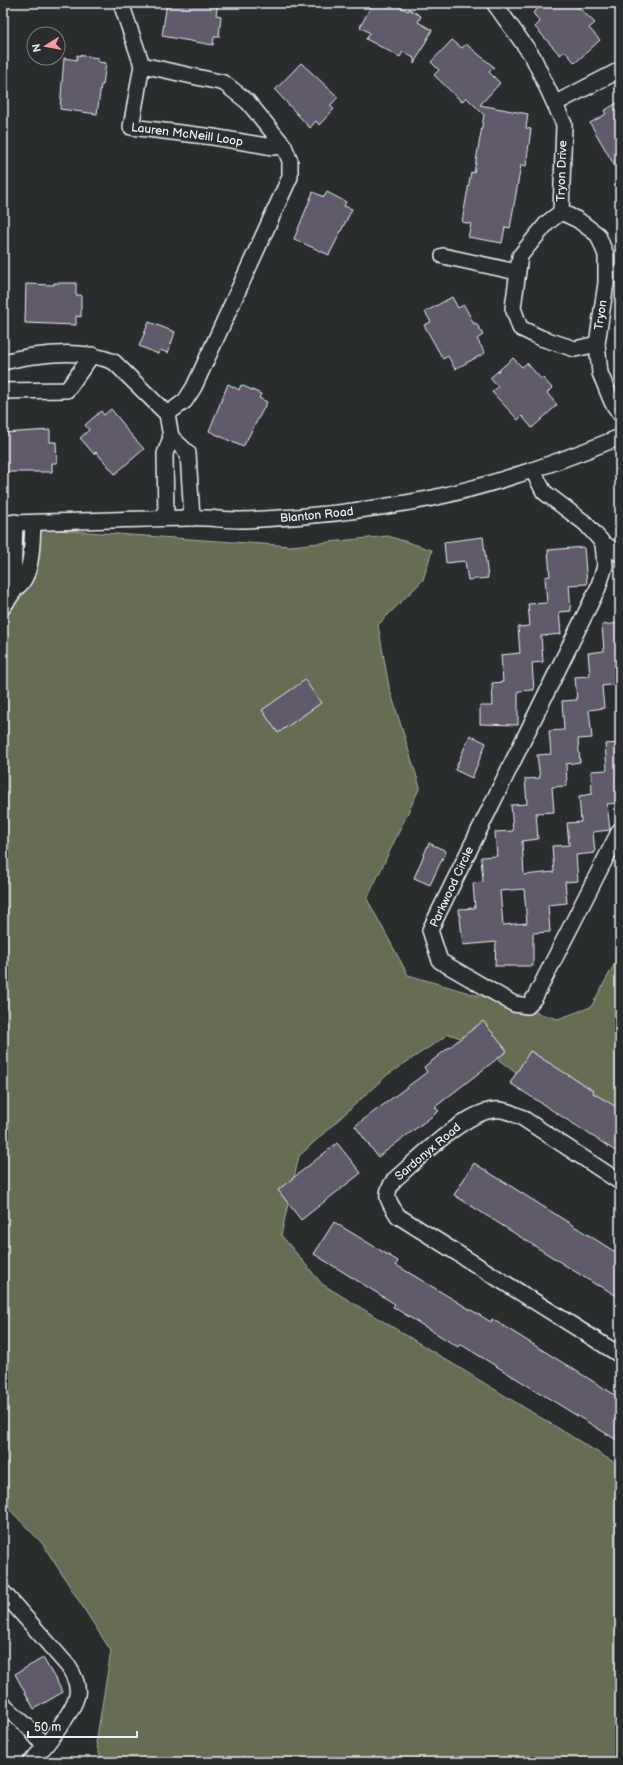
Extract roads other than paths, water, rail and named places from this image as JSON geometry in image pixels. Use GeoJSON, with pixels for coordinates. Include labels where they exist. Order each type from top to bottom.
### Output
{"type":"FeatureCollection","features":[{"type":"Feature","properties":{"kind":"street"},"geometry":{"type":"LineString","coordinates":[[124,3],[123,9],[142,65],[224,83],[248,102],[284,146],[290,168],[290,177],[287,184],[194,387],[185,401],[167,414]]}},
{"type":"Feature","properties":{"kind":"street","name":"Tryon Drive"},"geometry":{"type":"LineString","coordinates":[[494,3],[534,57],[556,103],[564,124],[561,212],[546,223],[520,256],[513,308],[520,328],[541,338],[575,349],[597,344]]}},
{"type":"Feature","properties":{"kind":"street","name":"Lauren McNeill Loop"},"geometry":{"type":"LineString","coordinates":[[142,65],[131,127],[212,136],[273,147],[284,146]]}},
{"type":"Feature","properties":{"kind":"street"},"geometry":{"type":"LineString","coordinates":[[556,103],[620,70]]}},
{"type":"Feature","properties":{"kind":"street","name":"Tryon"},"geometry":{"type":"LineString","coordinates":[[561,212],[578,220],[598,235],[606,255],[606,283],[597,344]]}},
{"type":"Feature","properties":{"kind":"street"},"geometry":{"type":"LineString","coordinates":[[443,256],[517,272]]}},
{"type":"Feature","properties":{"kind":"street"},"geometry":{"type":"LineString","coordinates":[[597,344],[600,373],[612,402],[620,414]]}},
{"type":"Feature","properties":{"kind":"street"},"geometry":{"type":"LineString","coordinates":[[3,362],[35,355],[54,354],[92,355],[103,357],[114,362],[167,414],[171,437],[165,454],[166,518]]}},
{"type":"Feature","properties":{"kind":"street"},"geometry":{"type":"LineString","coordinates":[[3,391],[67,390],[92,355]]}},
{"type":"Feature","properties":{"kind":"street"},"geometry":{"type":"LineString","coordinates":[[171,437],[188,453],[192,518]]}},
{"type":"Feature","properties":{"kind":"street","name":"Blanton Road"},"geometry":{"type":"LineString","coordinates":[[9,522],[33,523],[166,518],[238,520],[308,516],[368,509],[485,486],[533,471],[620,437]]}},
{"type":"Feature","properties":{"kind":"street"},"geometry":{"type":"LineString","coordinates":[[533,471],[544,492],[585,523],[603,543],[620,554]]}},
{"type":"Feature","properties":{"kind":"street"},"geometry":{"type":"LineString","coordinates":[[9,522],[13,581],[17,587]]}},
{"type":"Feature","properties":{"kind":"street"},"geometry":{"type":"LineString","coordinates":[[3,607],[17,587],[22,584],[27,574],[31,556],[33,523]]}},
{"type":"Feature","properties":{"kind":"street","name":"Parkwood Circle"},"geometry":{"type":"LineString","coordinates":[[603,543],[605,566],[598,588],[430,930],[440,962],[514,1004],[528,1006],[535,997],[620,830]]}},
{"type":"Feature","properties":{"kind":"street","name":"Sardonyx Road"},"geometry":{"type":"LineString","coordinates":[[620,1182],[521,1117],[508,1112],[495,1110],[482,1112],[457,1127],[394,1180],[387,1190],[387,1199],[398,1216],[620,1355]]}},
{"type":"Feature","properties":{"kind":"street"},"geometry":{"type":"LineString","coordinates":[[3,1592],[68,1666],[76,1678],[77,1694],[73,1706],[31,1762]]}},
{"type":"Feature","properties":{"kind":"street"},"geometry":{"type":"LineString","coordinates":[[3,1704],[31,1730],[44,1746]]}}]}
